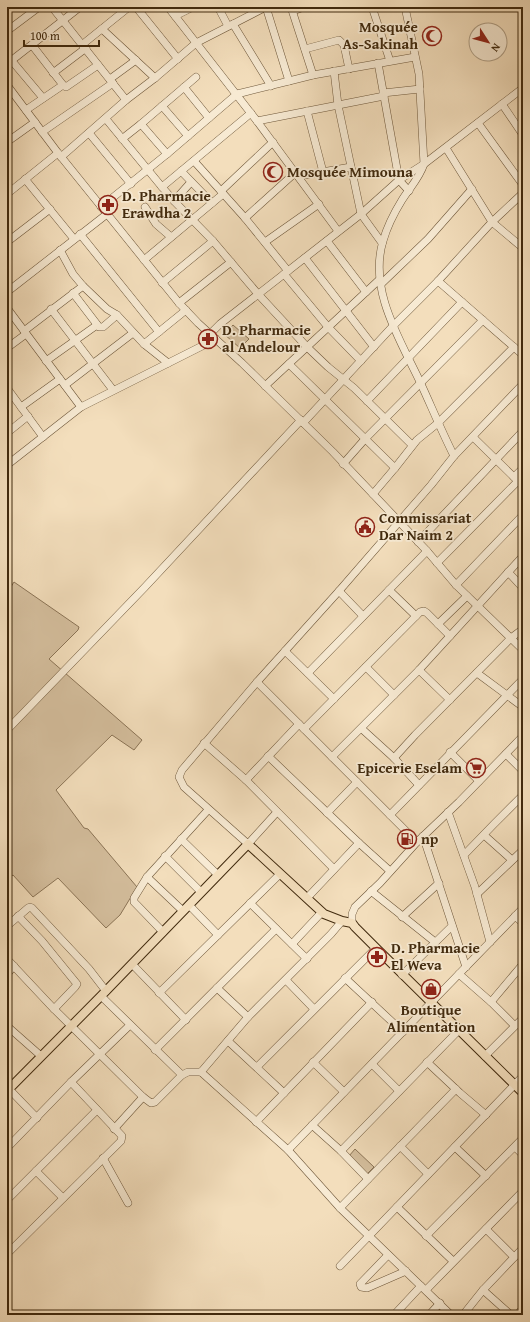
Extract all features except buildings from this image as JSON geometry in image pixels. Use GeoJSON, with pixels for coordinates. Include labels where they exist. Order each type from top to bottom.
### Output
{"type":"FeatureCollection","features":[{"type":"Feature","properties":{"kind":"main road"},"geometry":{"type":"LineString","coordinates":[[8,1090],[104,994],[248,844],[327,916],[342,922],[352,923],[356,929],[402,975],[523,1093]]}},
{"type":"Feature","properties":{"kind":"street"},"geometry":{"type":"LineString","coordinates":[[7,31],[38,7]]}},
{"type":"Feature","properties":{"kind":"street"},"geometry":{"type":"LineString","coordinates":[[52,7],[126,100]]}},
{"type":"Feature","properties":{"kind":"street"},"geometry":{"type":"LineString","coordinates":[[43,98],[9,62],[80,7]]}},
{"type":"Feature","properties":{"kind":"street"},"geometry":{"type":"LineString","coordinates":[[53,73],[129,7]]}},
{"type":"Feature","properties":{"kind":"street"},"geometry":{"type":"LineString","coordinates":[[136,7],[178,59]]}},
{"type":"Feature","properties":{"kind":"street"},"geometry":{"type":"LineString","coordinates":[[168,7],[274,142],[338,232]]}},
{"type":"Feature","properties":{"kind":"street"},"geometry":{"type":"LineString","coordinates":[[175,16],[194,7]]}},
{"type":"Feature","properties":{"kind":"street"},"geometry":{"type":"LineString","coordinates":[[218,7],[271,86]]}},
{"type":"Feature","properties":{"kind":"street"},"geometry":{"type":"LineString","coordinates":[[7,194],[25,179],[89,133],[126,100],[155,78],[196,43],[266,7],[288,81]]}},
{"type":"Feature","properties":{"kind":"street"},"geometry":{"type":"LineString","coordinates":[[304,7],[292,9],[313,75]]}},
{"type":"Feature","properties":{"kind":"street"},"geometry":{"type":"LineString","coordinates":[[381,7],[373,8],[390,61]]}},
{"type":"Feature","properties":{"kind":"street"},"geometry":{"type":"LineString","coordinates":[[405,7],[420,89],[424,164],[419,178],[399,205],[392,218],[382,243],[380,281],[383,297],[393,326],[454,456]]}},
{"type":"Feature","properties":{"kind":"street"},"geometry":{"type":"LineString","coordinates":[[102,29],[155,78]]}},
{"type":"Feature","properties":{"kind":"street"},"geometry":{"type":"LineString","coordinates":[[305,49],[339,40],[344,45],[349,69]]}},
{"type":"Feature","properties":{"kind":"street"},"geometry":{"type":"LineString","coordinates":[[32,45],[62,85],[66,87],[98,65]]}},
{"type":"Feature","properties":{"kind":"street"},"geometry":{"type":"LineString","coordinates":[[101,207],[148,171],[237,94],[313,75],[415,57]]}},
{"type":"Feature","properties":{"kind":"street"},"geometry":{"type":"LineString","coordinates":[[42,132],[111,81],[136,60]]}},
{"type":"Feature","properties":{"kind":"street"},"geometry":{"type":"LineString","coordinates":[[378,63],[399,180],[409,191]]}},
{"type":"Feature","properties":{"kind":"street"},"geometry":{"type":"LineString","coordinates":[[334,71],[338,105],[361,214],[382,243]]}},
{"type":"Feature","properties":{"kind":"street"},"geometry":{"type":"LineString","coordinates":[[122,139],[196,77]]}},
{"type":"Feature","properties":{"kind":"street"},"geometry":{"type":"LineString","coordinates":[[7,85],[59,155],[179,303],[302,421],[427,551],[456,585],[523,650]]}},
{"type":"Feature","properties":{"kind":"street"},"geometry":{"type":"LineString","coordinates":[[26,110],[62,85]]}},
{"type":"Feature","properties":{"kind":"street"},"geometry":{"type":"LineString","coordinates":[[184,87],[209,118]]}},
{"type":"Feature","properties":{"kind":"street"},"geometry":{"type":"LineString","coordinates":[[209,333],[361,214],[399,180],[446,148],[523,88]]}},
{"type":"Feature","properties":{"kind":"street"},"geometry":{"type":"LineString","coordinates":[[258,121],[383,95],[420,89]]}},
{"type":"Feature","properties":{"kind":"street"},"geometry":{"type":"LineString","coordinates":[[502,104],[521,126],[523,135]]}},
{"type":"Feature","properties":{"kind":"street"},"geometry":{"type":"LineString","coordinates":[[162,106],[188,136]]}},
{"type":"Feature","properties":{"kind":"street"},"geometry":{"type":"LineString","coordinates":[[307,111],[323,172]]}},
{"type":"Feature","properties":{"kind":"street"},"geometry":{"type":"LineString","coordinates":[[162,187],[251,113]]}},
{"type":"Feature","properties":{"kind":"street"},"geometry":{"type":"LineString","coordinates":[[106,119],[174,201],[193,219],[258,294],[307,347],[367,401],[412,445]]}},
{"type":"Feature","properties":{"kind":"street"},"geometry":{"type":"LineString","coordinates":[[7,142],[35,122]]}},
{"type":"Feature","properties":{"kind":"street"},"geometry":{"type":"LineString","coordinates":[[478,122],[523,185]]}},
{"type":"Feature","properties":{"kind":"street"},"geometry":{"type":"LineString","coordinates":[[141,124],[168,154]]}},
{"type":"Feature","properties":{"kind":"street"},"geometry":{"type":"LineString","coordinates":[[89,133],[131,184]]}},
{"type":"Feature","properties":{"kind":"street"},"geometry":{"type":"LineString","coordinates":[[144,260],[212,203],[274,142]]}},
{"type":"Feature","properties":{"kind":"street"},"geometry":{"type":"LineString","coordinates":[[446,148],[492,222],[523,248]]}},
{"type":"Feature","properties":{"kind":"street"},"geometry":{"type":"LineString","coordinates":[[194,161],[265,242],[328,327],[361,362]]}},
{"type":"Feature","properties":{"kind":"street"},"geometry":{"type":"LineString","coordinates":[[245,218],[297,174],[323,172],[351,167]]}},
{"type":"Feature","properties":{"kind":"street"},"geometry":{"type":"LineString","coordinates":[[181,171],[212,203]]}},
{"type":"Feature","properties":{"kind":"street"},"geometry":{"type":"LineString","coordinates":[[25,179],[159,332]]}},
{"type":"Feature","properties":{"kind":"street"},"geometry":{"type":"LineString","coordinates":[[174,201],[191,182]]}},
{"type":"Feature","properties":{"kind":"street"},"geometry":{"type":"LineString","coordinates":[[265,386],[366,292],[428,239],[472,190]]}},
{"type":"Feature","properties":{"kind":"street"},"geometry":{"type":"LineString","coordinates":[[7,730],[302,421],[325,400],[492,222],[523,193]]}},
{"type":"Feature","properties":{"kind":"street"},"geometry":{"type":"LineString","coordinates":[[265,242],[319,204]]}},
{"type":"Feature","properties":{"kind":"street"},"geometry":{"type":"LineString","coordinates":[[145,207],[156,224],[171,238]]}},
{"type":"Feature","properties":{"kind":"street"},"geometry":{"type":"LineString","coordinates":[[7,242],[50,209]]}},
{"type":"Feature","properties":{"kind":"street"},"geometry":{"type":"LineString","coordinates":[[8,291],[107,214]]}},
{"type":"Feature","properties":{"kind":"street"},"geometry":{"type":"LineString","coordinates":[[162,283],[213,241]]}},
{"type":"Feature","properties":{"kind":"street"},"geometry":{"type":"LineString","coordinates":[[326,241],[366,292]]}},
{"type":"Feature","properties":{"kind":"street"},"geometry":{"type":"LineString","coordinates":[[60,250],[73,274],[83,286],[101,304],[117,315],[144,344],[168,363]]}},
{"type":"Feature","properties":{"kind":"street"},"geometry":{"type":"LineString","coordinates":[[305,258],[374,348]]}},
{"type":"Feature","properties":{"kind":"street"},"geometry":{"type":"LineString","coordinates":[[179,303],[231,262]]}},
{"type":"Feature","properties":{"kind":"street"},"geometry":{"type":"LineString","coordinates":[[438,281],[523,355]]}},
{"type":"Feature","properties":{"kind":"street"},"geometry":{"type":"LineString","coordinates":[[7,348],[83,286]]}},
{"type":"Feature","properties":{"kind":"street"},"geometry":{"type":"LineString","coordinates":[[73,293],[97,326],[103,328],[117,315]]}},
{"type":"Feature","properties":{"kind":"street"},"geometry":{"type":"LineString","coordinates":[[367,401],[462,302]]}},
{"type":"Feature","properties":{"kind":"street"},"geometry":{"type":"LineString","coordinates":[[7,308],[81,407]]}},
{"type":"Feature","properties":{"kind":"street"},"geometry":{"type":"LineString","coordinates":[[52,310],[113,390]]}},
{"type":"Feature","properties":{"kind":"street"},"geometry":{"type":"LineString","coordinates":[[144,344],[186,310]]}},
{"type":"Feature","properties":{"kind":"street"},"geometry":{"type":"LineString","coordinates":[[344,464],[365,439],[483,320]]}},
{"type":"Feature","properties":{"kind":"street"},"geometry":{"type":"LineString","coordinates":[[46,361],[97,326]]}},
{"type":"Feature","properties":{"kind":"street"},"geometry":{"type":"LineString","coordinates":[[64,385],[133,332]]}},
{"type":"Feature","properties":{"kind":"street"},"geometry":{"type":"LineString","coordinates":[[7,464],[81,407],[216,339]]}},
{"type":"Feature","properties":{"kind":"street"},"geometry":{"type":"LineString","coordinates":[[373,494],[412,445],[438,423],[514,347]]}},
{"type":"Feature","properties":{"kind":"street"},"geometry":{"type":"LineString","coordinates":[[289,364],[395,468]]}},
{"type":"Feature","properties":{"kind":"street"},"geometry":{"type":"LineString","coordinates":[[21,408],[60,379]]}},
{"type":"Feature","properties":{"kind":"street"},"geometry":{"type":"LineString","coordinates":[[277,812],[248,844],[208,810],[184,787],[180,777],[182,770],[257,682],[339,591],[454,456],[523,384]]}},
{"type":"Feature","properties":{"kind":"street"},"geometry":{"type":"LineString","coordinates":[[8,392],[44,437]]}},
{"type":"Feature","properties":{"kind":"street"},"geometry":{"type":"LineString","coordinates":[[7,433],[28,416]]}},
{"type":"Feature","properties":{"kind":"street"},"geometry":{"type":"LineString","coordinates":[[418,542],[523,431]]}},
{"type":"Feature","properties":{"kind":"street"},"geometry":{"type":"LineString","coordinates":[[473,437],[518,481]]}},
{"type":"Feature","properties":{"kind":"street"},"geometry":{"type":"LineString","coordinates":[[437,563],[518,481],[523,468]]}},
{"type":"Feature","properties":{"kind":"street"},"geometry":{"type":"LineString","coordinates":[[456,585],[523,515]]}},
{"type":"Feature","properties":{"kind":"street"},"geometry":{"type":"LineString","coordinates":[[308,674],[427,551]]}},
{"type":"Feature","properties":{"kind":"street"},"geometry":{"type":"LineString","coordinates":[[332,758],[419,670],[523,556]]}},
{"type":"Feature","properties":{"kind":"street"},"geometry":{"type":"LineString","coordinates":[[508,572],[523,588]]}},
{"type":"Feature","properties":{"kind":"street"},"geometry":{"type":"LineString","coordinates":[[389,590],[416,616]]}},
{"type":"Feature","properties":{"kind":"street"},"geometry":{"type":"LineString","coordinates":[[339,591],[363,616]]}},
{"type":"Feature","properties":{"kind":"street"},"geometry":{"type":"LineString","coordinates":[[438,624],[467,596]]}},
{"type":"Feature","properties":{"kind":"street"},"geometry":{"type":"LineString","coordinates":[[304,729],[420,612],[424,611],[450,636]]}},
{"type":"Feature","properties":{"kind":"street"},"geometry":{"type":"LineString","coordinates":[[394,758],[511,638],[523,629]]}},
{"type":"Feature","properties":{"kind":"street"},"geometry":{"type":"LineString","coordinates":[[285,651],[334,699]]}},
{"type":"Feature","properties":{"kind":"street"},"geometry":{"type":"LineString","coordinates":[[366,667],[394,695]]}},
{"type":"Feature","properties":{"kind":"street"},"geometry":{"type":"LineString","coordinates":[[419,670],[450,700]]}},
{"type":"Feature","properties":{"kind":"street"},"geometry":{"type":"LineString","coordinates":[[477,673],[523,707]]}},
{"type":"Feature","properties":{"kind":"street"},"geometry":{"type":"LineString","coordinates":[[390,816],[450,752],[523,679]]}},
{"type":"Feature","properties":{"kind":"street"},"geometry":{"type":"LineString","coordinates":[[257,682],[417,842]]}},
{"type":"Feature","properties":{"kind":"street"},"geometry":{"type":"LineString","coordinates":[[246,780],[298,724]]}},
{"type":"Feature","properties":{"kind":"street"},"geometry":{"type":"LineString","coordinates":[[362,728],[394,758],[419,785]]}},
{"type":"Feature","properties":{"kind":"street"},"geometry":{"type":"LineString","coordinates":[[352,923],[352,914],[355,907],[417,842],[523,736]]}},
{"type":"Feature","properties":{"kind":"street"},"geometry":{"type":"LineString","coordinates":[[204,743],[246,780],[334,869]]}},
{"type":"Feature","properties":{"kind":"street"},"geometry":{"type":"LineString","coordinates":[[450,752],[479,781]]}},
{"type":"Feature","properties":{"kind":"street"},"geometry":{"type":"LineString","coordinates":[[506,754],[523,771]]}},
{"type":"Feature","properties":{"kind":"street"},"geometry":{"type":"LineString","coordinates":[[268,756],[390,871]]}},
{"type":"Feature","properties":{"kind":"street"},"geometry":{"type":"LineString","coordinates":[[327,812],[357,782]]}},
{"type":"Feature","properties":{"kind":"street"},"geometry":{"type":"LineString","coordinates":[[464,855],[523,795]]}},
{"type":"Feature","properties":{"kind":"street"},"geometry":{"type":"LineString","coordinates":[[163,932],[134,902],[147,877],[208,810]]}},
{"type":"Feature","properties":{"kind":"street"},"geometry":{"type":"LineString","coordinates":[[448,812],[477,894],[490,942]]}},
{"type":"Feature","properties":{"kind":"street"},"geometry":{"type":"LineString","coordinates":[[484,835],[512,860]]}},
{"type":"Feature","properties":{"kind":"street"},"geometry":{"type":"LineString","coordinates":[[423,836],[466,967]]}},
{"type":"Feature","properties":{"kind":"street"},"geometry":{"type":"LineString","coordinates":[[181,839],[218,875]]}},
{"type":"Feature","properties":{"kind":"street"},"geometry":{"type":"LineString","coordinates":[[306,898],[359,843]]}},
{"type":"Feature","properties":{"kind":"street"},"geometry":{"type":"LineString","coordinates":[[477,894],[523,850]]}},
{"type":"Feature","properties":{"kind":"street"},"geometry":{"type":"LineString","coordinates":[[165,856],[201,892]]}},
{"type":"Feature","properties":{"kind":"street"},"geometry":{"type":"LineString","coordinates":[[159,993],[280,874]]}},
{"type":"Feature","properties":{"kind":"street"},"geometry":{"type":"LineString","coordinates":[[147,877],[218,935]]}},
{"type":"Feature","properties":{"kind":"street"},"geometry":{"type":"LineString","coordinates":[[402,916],[439,883]]}},
{"type":"Feature","properties":{"kind":"street"},"geometry":{"type":"LineString","coordinates":[[371,891],[435,942]]}},
{"type":"Feature","properties":{"kind":"street"},"geometry":{"type":"LineString","coordinates":[[250,903],[307,959]]}},
{"type":"Feature","properties":{"kind":"street"},"geometry":{"type":"LineString","coordinates":[[7,926],[28,908],[32,908],[88,969],[104,994],[130,1025],[182,1075]]}},
{"type":"Feature","properties":{"kind":"street"},"geometry":{"type":"LineString","coordinates":[[288,1150],[523,908]]}},
{"type":"Feature","properties":{"kind":"street"},"geometry":{"type":"LineString","coordinates":[[292,944],[322,912]]}},
{"type":"Feature","properties":{"kind":"street"},"geometry":{"type":"LineString","coordinates":[[18,916],[42,941],[77,984],[54,1009]]}},
{"type":"Feature","properties":{"kind":"street"},"geometry":{"type":"LineString","coordinates":[[514,916],[523,923]]}},
{"type":"Feature","properties":{"kind":"street"},"geometry":{"type":"LineString","coordinates":[[201,1072],[248,1017],[342,922]]}},
{"type":"Feature","properties":{"kind":"street"},"geometry":{"type":"LineString","coordinates":[[402,975],[452,926]]}},
{"type":"Feature","properties":{"kind":"street"},"geometry":{"type":"LineString","coordinates":[[155,1050],[276,929]]}},
{"type":"Feature","properties":{"kind":"street"},"geometry":{"type":"LineString","coordinates":[[257,1067],[376,948]]}},
{"type":"Feature","properties":{"kind":"street"},"geometry":{"type":"LineString","coordinates":[[7,959],[54,1009],[143,1097],[151,1103],[153,1103],[182,1075],[188,1072],[201,1072],[288,1150],[340,1208],[451,1315]]}},
{"type":"Feature","properties":{"kind":"street"},"geometry":{"type":"LineString","coordinates":[[132,964],[186,1020]]}},
{"type":"Feature","properties":{"kind":"street"},"geometry":{"type":"LineString","coordinates":[[491,1002],[523,964]]}},
{"type":"Feature","properties":{"kind":"street"},"geometry":{"type":"LineString","coordinates":[[7,974],[14,966]]}},
{"type":"Feature","properties":{"kind":"street"},"geometry":{"type":"LineString","coordinates":[[459,974],[491,1002],[514,1025]]}},
{"type":"Feature","properties":{"kind":"street"},"geometry":{"type":"LineString","coordinates":[[345,978],[403,1032]]}},
{"type":"Feature","properties":{"kind":"street"},"geometry":{"type":"LineString","coordinates":[[286,980],[314,1009]]}},
{"type":"Feature","properties":{"kind":"street"},"geometry":{"type":"LineString","coordinates":[[217,988],[248,1017]]}},
{"type":"Feature","properties":{"kind":"street"},"geometry":{"type":"LineString","coordinates":[[256,1122],[372,1002]]}},
{"type":"Feature","properties":{"kind":"street"},"geometry":{"type":"LineString","coordinates":[[485,1056],[514,1025],[523,1018]]}},
{"type":"Feature","properties":{"kind":"street"},"geometry":{"type":"LineString","coordinates":[[7,1148],[99,1054],[130,1025]]}},
{"type":"Feature","properties":{"kind":"street"},"geometry":{"type":"LineString","coordinates":[[8,1028],[41,1056]]}},
{"type":"Feature","properties":{"kind":"street"},"geometry":{"type":"LineString","coordinates":[[341,1151],[459,1030]]}},
{"type":"Feature","properties":{"kind":"street"},"geometry":{"type":"LineString","coordinates":[[228,1041],[284,1092]]}},
{"type":"Feature","properties":{"kind":"street"},"geometry":{"type":"LineString","coordinates":[[313,1062],[344,1092]]}},
{"type":"Feature","properties":{"kind":"street"},"geometry":{"type":"LineString","coordinates":[[427,1062],[486,1114]]}},
{"type":"Feature","properties":{"kind":"street"},"geometry":{"type":"LineString","coordinates":[[372,1064],[399,1091]]}},
{"type":"Feature","properties":{"kind":"street"},"geometry":{"type":"LineString","coordinates":[[340,1266],[523,1076]]}},
{"type":"Feature","properties":{"kind":"street"},"geometry":{"type":"LineString","coordinates":[[7,1253],[10,1252],[121,1141],[122,1136],[71,1082]]}},
{"type":"Feature","properties":{"kind":"street"},"geometry":{"type":"LineString","coordinates":[[340,1208],[456,1089]]}},
{"type":"Feature","properties":{"kind":"street"},"geometry":{"type":"LineString","coordinates":[[8,1090],[37,1118]]}},
{"type":"Feature","properties":{"kind":"street"},"geometry":{"type":"LineString","coordinates":[[114,1129],[143,1097]]}},
{"type":"Feature","properties":{"kind":"street"},"geometry":{"type":"LineString","coordinates":[[8,1198],[97,1110]]}},
{"type":"Feature","properties":{"kind":"street"},"geometry":{"type":"LineString","coordinates":[[312,1125],[341,1151],[368,1179]]}},
{"type":"Feature","properties":{"kind":"street"},"geometry":{"type":"LineString","coordinates":[[426,1236],[523,1138]]}},
{"type":"Feature","properties":{"kind":"street"},"geometry":{"type":"LineString","coordinates":[[400,1146],[428,1174]]}},
{"type":"Feature","properties":{"kind":"street"},"geometry":{"type":"LineString","coordinates":[[455,1147],[486,1176]]}},
{"type":"Feature","properties":{"kind":"street"},"geometry":{"type":"LineString","coordinates":[[515,1147],[523,1154]]}},
{"type":"Feature","properties":{"kind":"street"},"geometry":{"type":"LineString","coordinates":[[103,1158],[128,1203]]}},
{"type":"Feature","properties":{"kind":"street"},"geometry":{"type":"LineString","coordinates":[[36,1171],[63,1198]]}},
{"type":"Feature","properties":{"kind":"street"},"geometry":{"type":"LineString","coordinates":[[394,1315],[454,1261],[523,1191]]}},
{"type":"Feature","properties":{"kind":"street"},"geometry":{"type":"LineString","coordinates":[[397,1207],[454,1261]]}},
{"type":"Feature","properties":{"kind":"street"},"geometry":{"type":"LineString","coordinates":[[486,1229],[514,1257]]}},
{"type":"Feature","properties":{"kind":"street"},"geometry":{"type":"LineString","coordinates":[[463,1315],[483,1290],[523,1248]]}},
{"type":"Feature","properties":{"kind":"street"},"geometry":{"type":"LineString","coordinates":[[388,1254],[360,1284],[361,1287],[367,1288],[406,1272]]}},
{"type":"Feature","properties":{"kind":"street"},"geometry":{"type":"LineString","coordinates":[[483,1290],[511,1315]]}},
{"type":"Feature","properties":{"kind":"street"},"geometry":{"type":"LineString","coordinates":[[429,1315],[440,1303]]}},
{"type":"Feature","properties":{"kind":"street"},"geometry":{"type":"LineString","coordinates":[[517,1315],[523,1308]]}},
{"type":"Feature","properties":{"kind":"shaded area"},"geometry":{"type":"Polygon","coordinates":[[[233,325],[249,339],[240,348],[224,334],[233,325]]]}},
{"type":"Feature","properties":{"kind":"shaded area"},"geometry":{"type":"Polygon","coordinates":[[[14,582],[79,627],[78,630],[49,659],[142,740],[134,750],[112,735],[56,790],[84,828],[88,829],[137,887],[120,915],[106,928],[58,878],[33,897],[13,875],[7,880],[7,593],[14,582]]]}},
{"type":"Feature","properties":{"kind":"shaded area"},"geometry":{"type":"Polygon","coordinates":[[[355,1149],[374,1167],[367,1174],[349,1156],[355,1149]]]}},
{"type":"Feature","properties":{"kind":"place","name":"Mosquée As-Sakinah"},"geometry":{"type":"Point","coordinates":[432,36]}},
{"type":"Feature","properties":{"kind":"place","name":"Mosquée Mimouna"},"geometry":{"type":"Point","coordinates":[273,172]}},
{"type":"Feature","properties":{"kind":"place","name":"D. Pharmacie Erawdha 2"},"geometry":{"type":"Point","coordinates":[108,205]}},
{"type":"Feature","properties":{"kind":"place","name":"D. Pharmacie al Andelour"},"geometry":{"type":"Point","coordinates":[208,339]}},
{"type":"Feature","properties":{"kind":"place","name":"Commissariat Dar Naim 2"},"geometry":{"type":"Point","coordinates":[365,527]}},
{"type":"Feature","properties":{"kind":"place","name":"Epicerie Eselam"},"geometry":{"type":"Point","coordinates":[476,768]}},
{"type":"Feature","properties":{"kind":"place","name":"np"},"geometry":{"type":"Point","coordinates":[407,839]}},
{"type":"Feature","properties":{"kind":"place","name":"D. Pharmacie El Weva"},"geometry":{"type":"Point","coordinates":[377,957]}},
{"type":"Feature","properties":{"kind":"place","name":"Boutique Alimentation"},"geometry":{"type":"Point","coordinates":[431,989]}}]}
